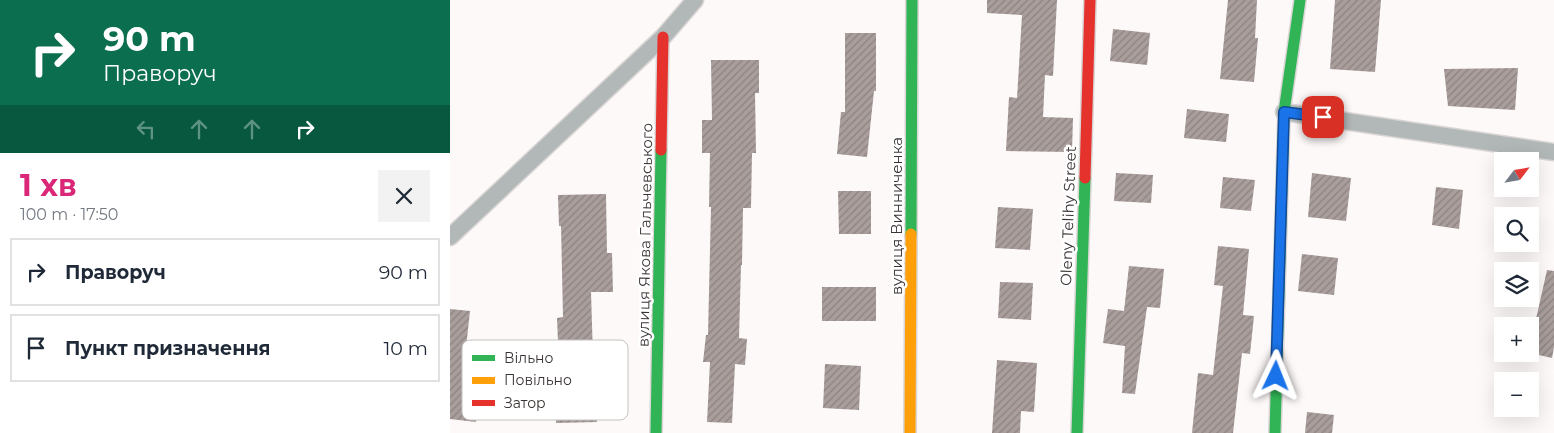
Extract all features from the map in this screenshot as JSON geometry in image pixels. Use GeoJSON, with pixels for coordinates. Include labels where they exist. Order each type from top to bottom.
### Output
{"type":"FeatureCollection","features":[{"type":"Feature","properties":{"kind":"street"},"geometry":{"type":"LineString","coordinates":[[450,237],[663,37],[695,0]]}},
{"type":"Feature","properties":{"kind":"street","name":"вулиця Винниченка"},"geometry":{"type":"LineString","coordinates":[[910,433],[912,0]]}},
{"type":"Feature","properties":{"kind":"street","name":"Oleny Telihy Street"},"geometry":{"type":"LineString","coordinates":[[1077,433],[1090,0]]}},
{"type":"Feature","properties":{"kind":"street"},"geometry":{"type":"LineString","coordinates":[[1275,433],[1284,112],[1300,0]]}},
{"type":"Feature","properties":{"kind":"street","name":"вулиця Якова Гальчевського"},"geometry":{"type":"LineString","coordinates":[[656,433],[663,37]]}},
{"type":"Feature","properties":{"kind":"street"},"geometry":{"type":"LineString","coordinates":[[1284,112],[1554,152]]}},
{"type":"Feature","properties":{"kind":"building"},"geometry":{"type":"Polygon","coordinates":[[[987,0],[1057,0],[1053,76],[1045,75],[1043,117],[1073,118],[1072,152],[1006,151],[1009,97],[1017,98],[1022,15],[987,13],[987,0]]]}},
{"type":"Feature","properties":{"kind":"building"},"geometry":{"type":"Polygon","coordinates":[[[1228,0],[1257,0],[1255,38],[1258,38],[1254,82],[1220,79],[1228,0]]]}},
{"type":"Feature","properties":{"kind":"building"},"geometry":{"type":"Polygon","coordinates":[[[1335,0],[1381,0],[1375,72],[1330,69],[1335,0]]]}},
{"type":"Feature","properties":{"kind":"building"},"geometry":{"type":"Polygon","coordinates":[[[1113,29],[1150,33],[1147,65],[1110,61],[1113,29]]]}},
{"type":"Feature","properties":{"kind":"building"},"geometry":{"type":"Polygon","coordinates":[[[845,33],[876,33],[876,91],[874,91],[867,157],[837,154],[841,112],[845,112],[845,33]]]}},
{"type":"Feature","properties":{"kind":"building"},"geometry":{"type":"Polygon","coordinates":[[[711,60],[759,60],[759,93],[755,93],[756,153],[752,153],[751,208],[743,208],[739,338],[747,339],[745,365],[735,364],[732,423],[707,422],[710,362],[703,362],[706,335],[708,335],[711,207],[709,207],[710,153],[702,153],[702,120],[712,120],[711,60]]]}},
{"type":"Feature","properties":{"kind":"building"},"geometry":{"type":"Polygon","coordinates":[[[1518,68],[1515,110],[1448,106],[1444,69],[1518,68]]]}},
{"type":"Feature","properties":{"kind":"building"},"geometry":{"type":"Polygon","coordinates":[[[1187,109],[1229,114],[1226,142],[1184,138],[1187,109]]]}},
{"type":"Feature","properties":{"kind":"building"},"geometry":{"type":"Polygon","coordinates":[[[1116,173],[1153,175],[1151,203],[1114,201],[1116,173]]]}},
{"type":"Feature","properties":{"kind":"building"},"geometry":{"type":"Polygon","coordinates":[[[1312,173],[1351,178],[1346,221],[1308,217],[1312,173]]]}},
{"type":"Feature","properties":{"kind":"building"},"geometry":{"type":"Polygon","coordinates":[[[1223,177],[1255,180],[1251,211],[1220,208],[1223,177]]]}},
{"type":"Feature","properties":{"kind":"building"},"geometry":{"type":"Polygon","coordinates":[[[1436,187],[1463,190],[1459,229],[1432,225],[1436,187]]]}},
{"type":"Feature","properties":{"kind":"building"},"geometry":{"type":"Polygon","coordinates":[[[838,191],[871,191],[871,234],[839,234],[838,191]]]}},
{"type":"Feature","properties":{"kind":"building"},"geometry":{"type":"Polygon","coordinates":[[[606,194],[607,253],[612,253],[613,292],[591,292],[592,340],[558,340],[557,318],[563,317],[561,226],[559,226],[558,195],[606,194]]]}},
{"type":"Feature","properties":{"kind":"building"},"geometry":{"type":"Polygon","coordinates":[[[998,207],[1033,209],[1030,250],[995,248],[998,207]]]}},
{"type":"Feature","properties":{"kind":"building"},"geometry":{"type":"Polygon","coordinates":[[[1218,246],[1249,249],[1243,315],[1254,316],[1250,354],[1242,353],[1233,433],[1192,433],[1198,373],[1213,375],[1223,286],[1214,285],[1218,246]]]}},
{"type":"Feature","properties":{"kind":"building"},"geometry":{"type":"Polygon","coordinates":[[[1302,254],[1338,258],[1334,295],[1298,291],[1302,254]]]}},
{"type":"Feature","properties":{"kind":"building"},"geometry":{"type":"Polygon","coordinates":[[[1129,266],[1164,269],[1160,308],[1147,307],[1135,394],[1122,393],[1125,346],[1103,343],[1108,309],[1124,311],[1129,266]]]}},
{"type":"Feature","properties":{"kind":"building"},"geometry":{"type":"Polygon","coordinates":[[[1547,270],[1554,271],[1554,347],[1552,358],[1539,355],[1539,317],[1536,317],[1547,270]]]}},
{"type":"Feature","properties":{"kind":"building"},"geometry":{"type":"Polygon","coordinates":[[[1000,282],[1033,283],[1031,320],[998,318],[1000,282]]]}},
{"type":"Feature","properties":{"kind":"building"},"geometry":{"type":"Polygon","coordinates":[[[822,287],[876,287],[876,321],[822,321],[822,287]]]}},
{"type":"Feature","properties":{"kind":"building"},"geometry":{"type":"Polygon","coordinates":[[[450,309],[470,311],[467,340],[462,340],[462,420],[476,420],[476,422],[450,419],[450,309]]]}},
{"type":"Feature","properties":{"kind":"building"},"geometry":{"type":"Polygon","coordinates":[[[997,360],[1037,363],[1034,412],[1021,411],[1020,433],[992,433],[997,360]]]}},
{"type":"Feature","properties":{"kind":"building"},"geometry":{"type":"Polygon","coordinates":[[[825,364],[861,366],[859,410],[823,408],[825,364]]]}},
{"type":"Feature","properties":{"kind":"building"},"geometry":{"type":"Polygon","coordinates":[[[1307,412],[1334,415],[1332,433],[1305,433],[1307,412]]]}},
{"type":"Feature","properties":{"kind":"building"},"geometry":{"type":"Polygon","coordinates":[[[556,420],[597,420],[597,422],[556,423],[556,420]]]}},
{"type":"Feature","properties":{"kind":"traffic: fast"},"geometry":{"type":"LineString","coordinates":[[911,234],[912,0]]}},
{"type":"Feature","properties":{"kind":"traffic: fast"},"geometry":{"type":"LineString","coordinates":[[1275,433],[1284,112],[1300,0]]}},
{"type":"Feature","properties":{"kind":"traffic: fast"},"geometry":{"type":"LineString","coordinates":[[656,433],[661,150]]}},
{"type":"Feature","properties":{"kind":"traffic: fast"},"geometry":{"type":"LineString","coordinates":[[1077,433],[1085,178]]}},
{"type":"Feature","properties":{"kind":"traffic: slow"},"geometry":{"type":"LineString","coordinates":[[910,433],[911,234]]}},
{"type":"Feature","properties":{"kind":"traffic: jam"},"geometry":{"type":"LineString","coordinates":[[1085,178],[1090,0]]}},
{"type":"Feature","properties":{"kind":"traffic: jam"},"geometry":{"type":"LineString","coordinates":[[661,150],[663,37]]}},
{"type":"Feature","properties":{"kind":"route"},"geometry":{"type":"LineString","coordinates":[[1276,376],[1284,112],[1323,117]]}}]}
